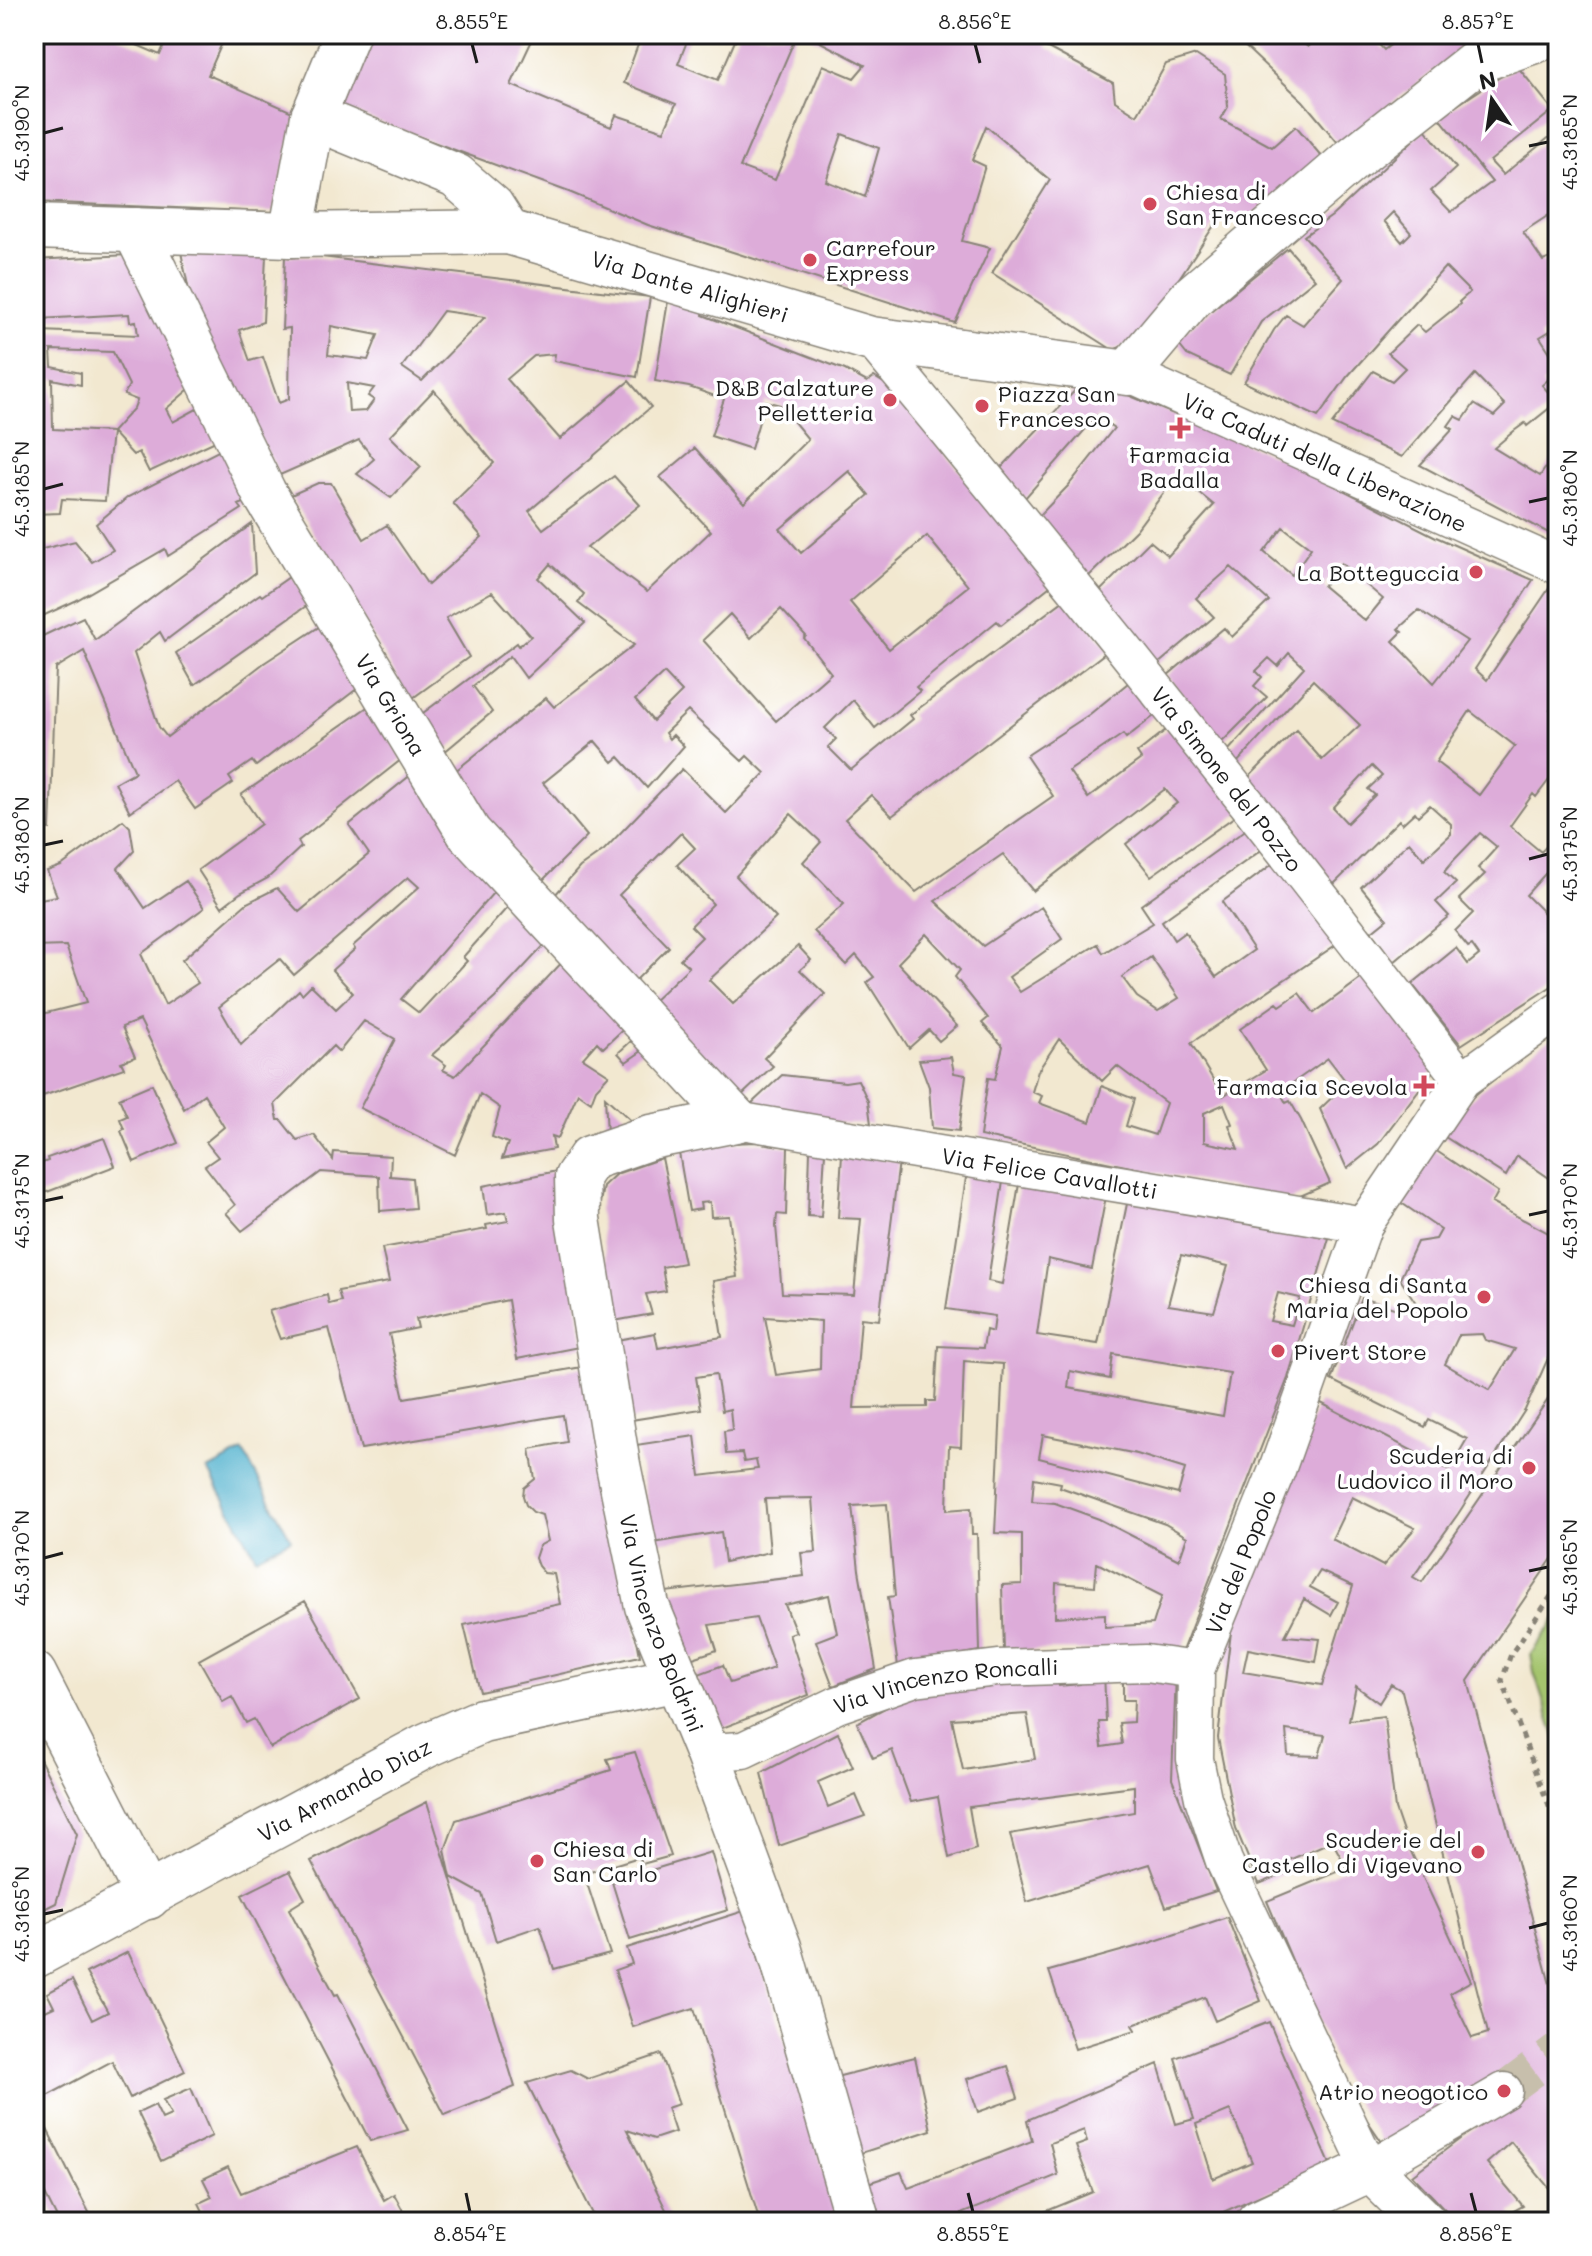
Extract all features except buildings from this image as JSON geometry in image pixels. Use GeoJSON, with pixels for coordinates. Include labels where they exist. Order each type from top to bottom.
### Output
{"type":"FeatureCollection","features":[{"type":"Feature","properties":{"kind":"street"},"geometry":{"type":"LineString","coordinates":[[291,235],[313,117],[347,34]]}},
{"type":"Feature","properties":{"kind":"street"},"geometry":{"type":"LineString","coordinates":[[871,339],[1109,370],[1350,161],[1477,61],[1524,38]]}},
{"type":"Feature","properties":{"kind":"street"},"geometry":{"type":"LineString","coordinates":[[313,117],[456,176],[492,207],[508,232]]}},
{"type":"Feature","properties":{"kind":"street","name":"Via Dante Alighieri"},"geometry":{"type":"LineString","coordinates":[[34,227],[291,235],[508,232],[871,339]]}},
{"type":"Feature","properties":{"kind":"street","name":"Via Griona"},"geometry":{"type":"LineString","coordinates":[[135,230],[264,493],[469,833],[736,1120]]}},
{"type":"Feature","properties":{"kind":"street","name":"Via Simone del Pozzo"},"geometry":{"type":"LineString","coordinates":[[871,339],[1296,864],[1462,1080]]}},
{"type":"Feature","properties":{"kind":"street","name":"Via Caduti della Liberazione"},"geometry":{"type":"LineString","coordinates":[[1109,370],[1558,566]]}},
{"type":"Feature","properties":{"kind":"street","name":"Via del Popolo"},"geometry":{"type":"LineString","coordinates":[[1370,2169],[1224,1861],[1203,1798],[1195,1759],[1196,1670],[1277,1470],[1364,1225],[1462,1080],[1558,1011]]}},
{"type":"Feature","properties":{"kind":"street","name":"Via Felice Cavallotti"},"geometry":{"type":"LineString","coordinates":[[736,1120],[1364,1225]]}},
{"type":"Feature","properties":{"kind":"street","name":"Via Vincenzo Boldrini"},"geometry":{"type":"LineString","coordinates":[[736,1120],[651,1137],[590,1158],[577,1177],[578,1219],[618,1465],[647,1606],[707,1752],[779,1947],[858,2222]]}},
{"type":"Feature","properties":{"kind":"street","name":"Via Vincenzo Roncalli"},"geometry":{"type":"LineString","coordinates":[[707,1752],[743,1750],[837,1705],[915,1678],[998,1668],[1131,1663],[1196,1670]]}},
{"type":"Feature","properties":{"kind":"street"},"geometry":{"type":"LineString","coordinates":[[34,1674],[148,1897]]}},
{"type":"Feature","properties":{"kind":"street","name":"Via Armando Diaz"},"geometry":{"type":"LineString","coordinates":[[34,1956],[425,1746],[482,1721],[677,1679]]}},
{"type":"Feature","properties":{"kind":"street"},"geometry":{"type":"LineString","coordinates":[[1258,2222],[1370,2169],[1504,2091]]}},
{"type":"Feature","properties":{"kind":"street"},"geometry":{"type":"LineString","coordinates":[[1370,2169],[1424,2222]]}},
{"type":"Feature","properties":{"kind":"path"},"geometry":{"type":"LineString","coordinates":[[1558,1586],[1511,1654],[1502,1680],[1558,1831]]}},
{"type":"Feature","properties":{"kind":"green space"},"geometry":{"type":"Polygon","coordinates":[[[1558,1616],[1558,1745],[1531,1654],[1558,1616]]]}},
{"type":"Feature","properties":{"kind":"water"},"geometry":{"type":"Polygon","coordinates":[[[243,1451],[291,1539],[256,1557],[208,1470],[243,1451]]]}},
{"type":"Feature","properties":{"kind":"tunnel"},"geometry":{"type":"LineString","coordinates":[[1504,2091],[1558,2051]]}},
{"type":"Feature","properties":{"kind":"place","name":"Chiesa di San Francesco"},"geometry":{"type":"Point","coordinates":[1150,204]}},
{"type":"Feature","properties":{"kind":"place","name":"Carrefour Express"},"geometry":{"type":"Point","coordinates":[810,260]}},
{"type":"Feature","properties":{"kind":"place","name":"D&B Calzature Pelletteria"},"geometry":{"type":"Point","coordinates":[890,400]}},
{"type":"Feature","properties":{"kind":"place","name":"Piazza San Francesco"},"geometry":{"type":"Point","coordinates":[982,406]}},
{"type":"Feature","properties":{"kind":"place","name":"Farmacia Badalla"},"geometry":{"type":"Point","coordinates":[1180,428]}},
{"type":"Feature","properties":{"kind":"place","name":"La Botteguccia"},"geometry":{"type":"Point","coordinates":[1476,572]}},
{"type":"Feature","properties":{"kind":"place","name":"Farmacia Scevola"},"geometry":{"type":"Point","coordinates":[1424,1086]}},
{"type":"Feature","properties":{"kind":"place","name":"Chiesa di Santa Maria del Popolo"},"geometry":{"type":"Point","coordinates":[1484,1297]}},
{"type":"Feature","properties":{"kind":"place","name":"Pivert Store"},"geometry":{"type":"Point","coordinates":[1278,1351]}},
{"type":"Feature","properties":{"kind":"place","name":"Scuderia di Ludovico il Moro"},"geometry":{"type":"Point","coordinates":[1529,1468]}},
{"type":"Feature","properties":{"kind":"place","name":"Scuderie del Castello di Vigevano"},"geometry":{"type":"Point","coordinates":[1478,1852]}},
{"type":"Feature","properties":{"kind":"place","name":"Chiesa di San Carlo"},"geometry":{"type":"Point","coordinates":[537,1861]}},
{"type":"Feature","properties":{"kind":"place","name":"Atrio neogotico"},"geometry":{"type":"Point","coordinates":[1504,2091]}}]}
